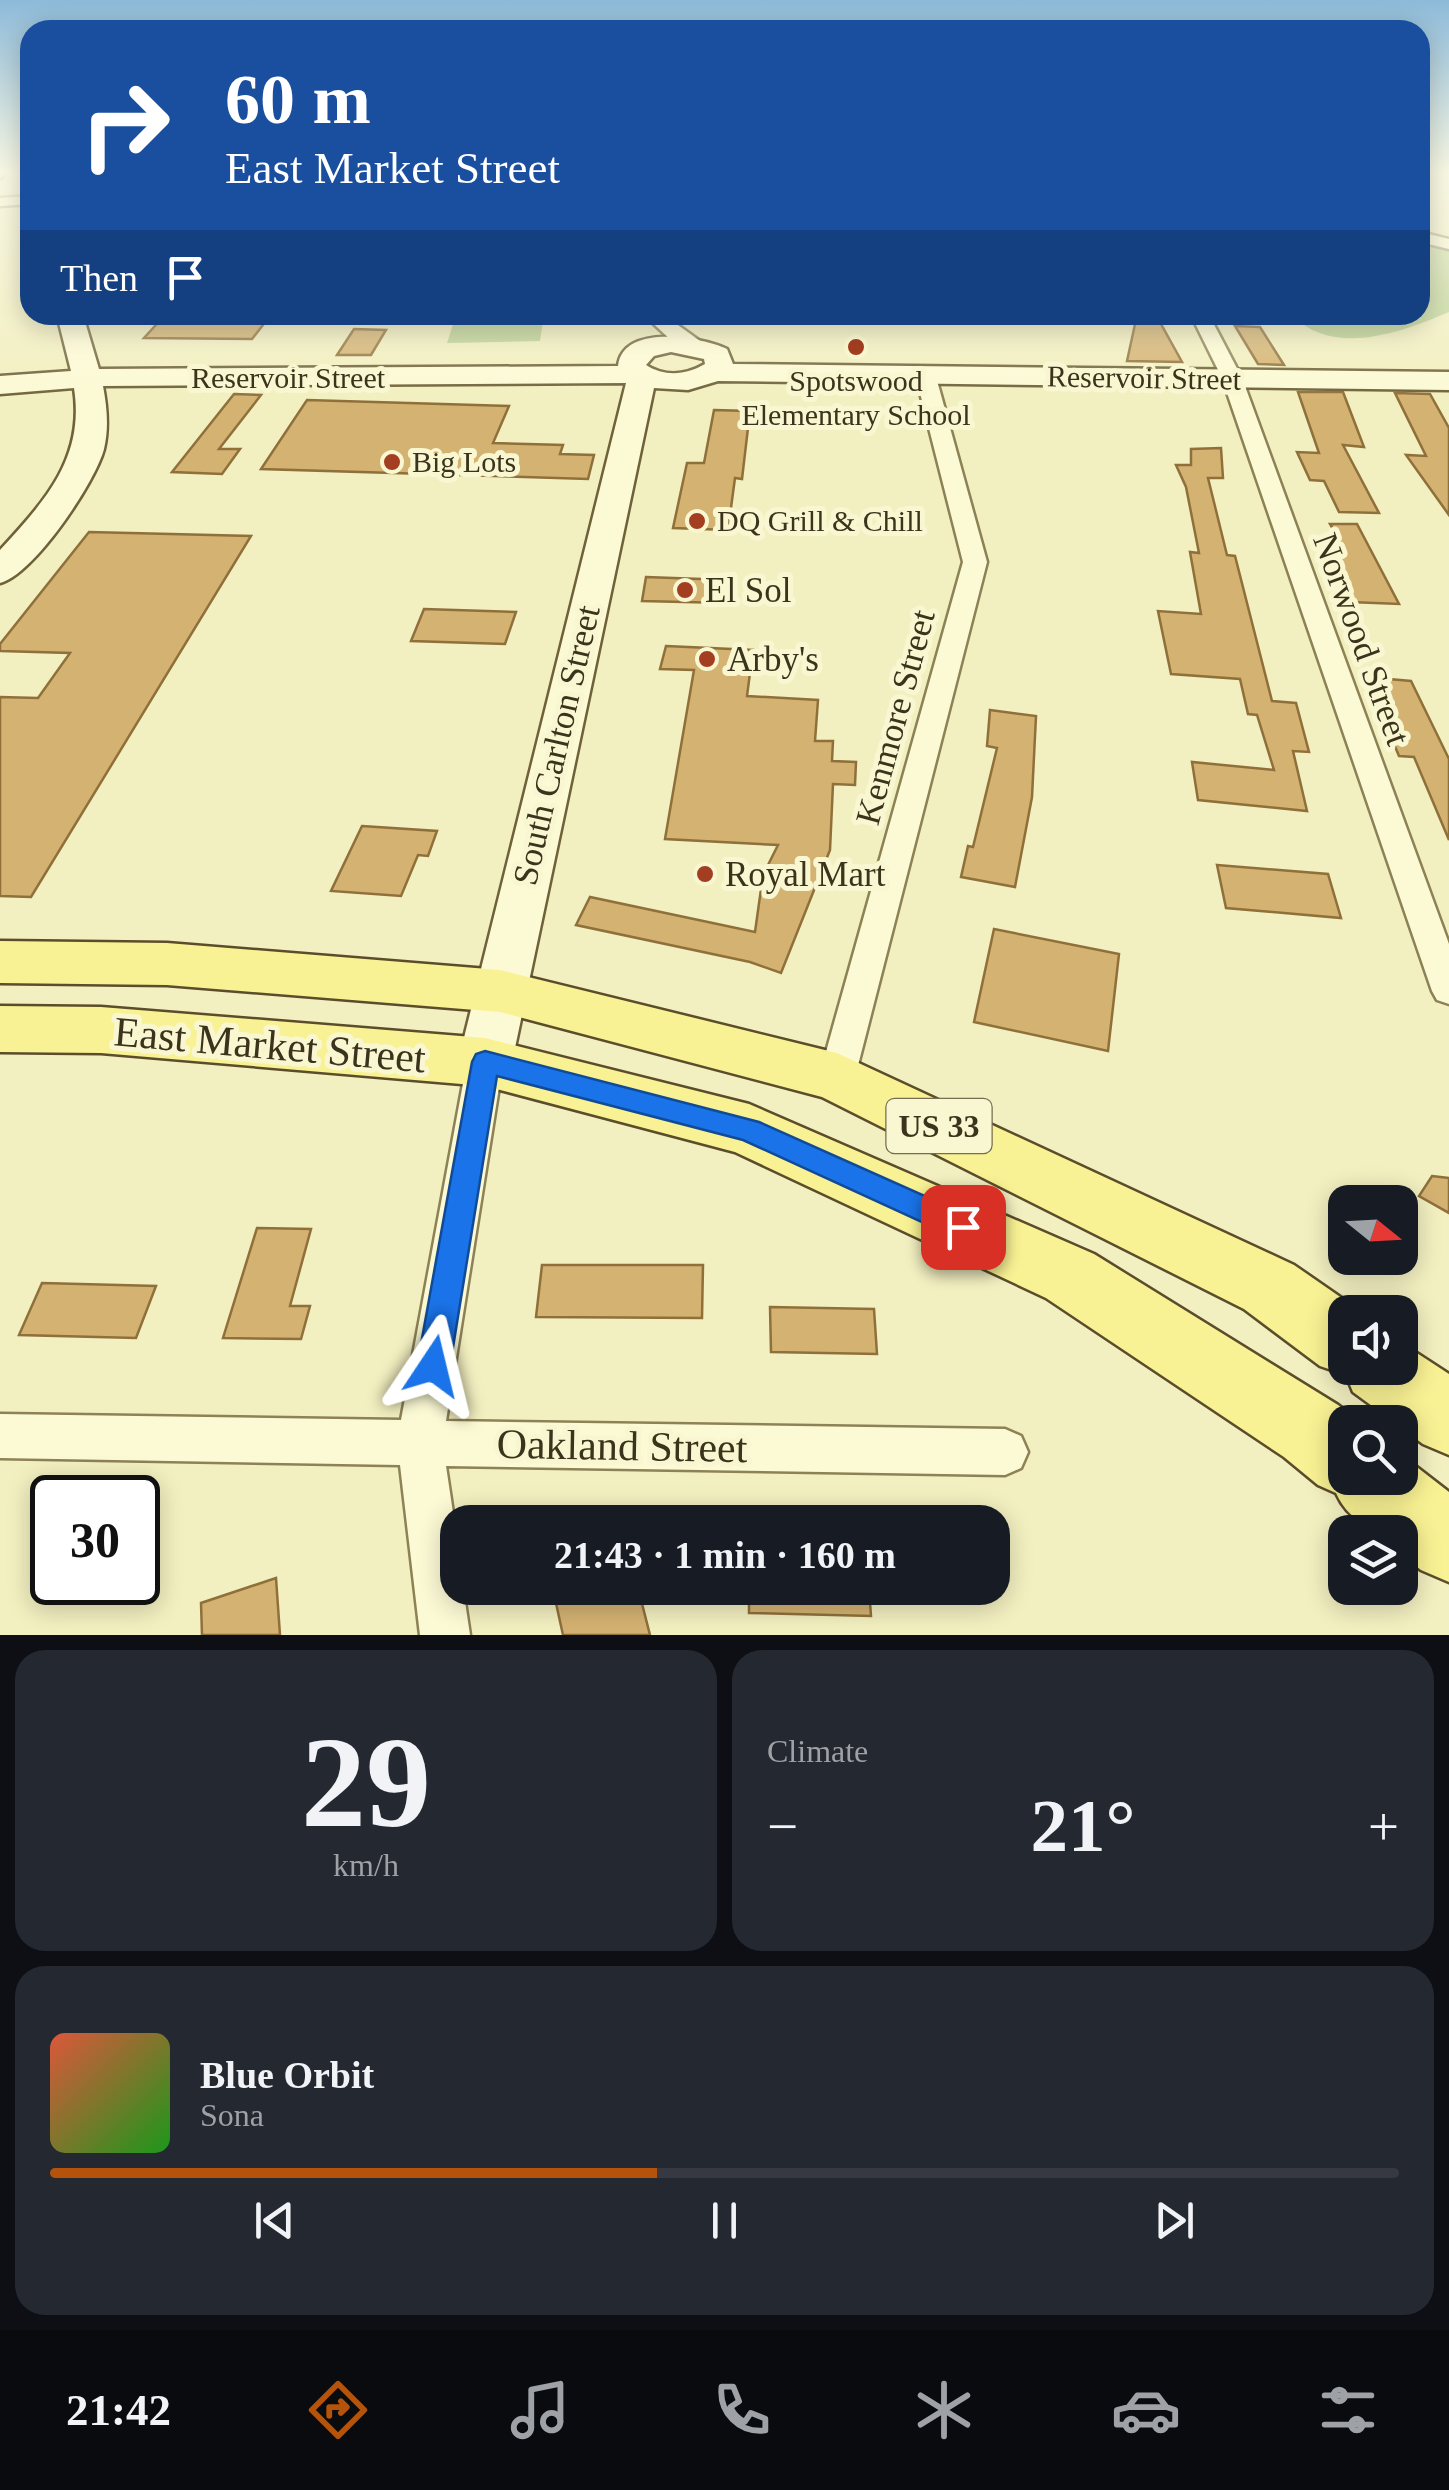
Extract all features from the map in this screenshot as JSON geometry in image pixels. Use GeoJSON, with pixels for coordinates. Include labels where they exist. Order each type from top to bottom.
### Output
{"type":"FeatureCollection","features":[{"type":"Feature","properties":{"kind":"main road"},"geometry":{"type":"LineString","coordinates":[[0,572],[52,510],[85,454],[92,429],[72,325]]}},
{"type":"Feature","properties":{"kind":"main road"},"geometry":{"type":"LineString","coordinates":[[642,364],[710,358]]}},
{"type":"Feature","properties":{"kind":"main road"},"geometry":{"type":"LineString","coordinates":[[642,364],[674,382],[710,358]]}},
{"type":"Feature","properties":{"kind":"main road","name":"Reservoir Street"},"geometry":{"type":"LineString","coordinates":[[710,358],[838,376],[1448,383]]}},
{"type":"Feature","properties":{"kind":"main road","name":"Reservoir Street"},"geometry":{"type":"LineString","coordinates":[[0,385],[85,378],[520,377],[642,364]]}},
{"type":"Feature","properties":{"kind":"main road","name":"South Carlton Street"},"geometry":{"type":"LineString","coordinates":[[485,1062],[631,430],[642,364]]}},
{"type":"Feature","properties":{"kind":"main road","name":"South Carlton Street"},"geometry":{"type":"LineString","coordinates":[[631,430],[650,393],[674,382]]}},
{"type":"Feature","properties":{"kind":"main road","name":"East Market Street"},"geometry":{"type":"LineString","coordinates":[[0,962],[167,964],[500,991],[837,1077],[1270,1287],[1328,1330]]}},
{"type":"Feature","properties":{"kind":"main road","name":"East Market Street"},"geometry":{"type":"LineString","coordinates":[[0,1029],[101,1030],[485,1062],[749,1130],[1052,1268],[1328,1444]]}},
{"type":"Feature","properties":{"kind":"main road"},"geometry":{"type":"LineString","coordinates":[[1403,1385],[1449,1418]]}},
{"type":"Feature","properties":{"kind":"main road"},"geometry":{"type":"LineString","coordinates":[[1390,1495],[1449,1542]]}},
{"type":"Feature","properties":{"kind":"street"},"geometry":{"type":"LineString","coordinates":[[642,364],[656,334],[651,325]]}},
{"type":"Feature","properties":{"kind":"street"},"geometry":{"type":"LineString","coordinates":[[665,325],[710,358]]}},
{"type":"Feature","properties":{"kind":"street","name":"Norwood Street"},"geometry":{"type":"LineString","coordinates":[[1205,325],[1232,378],[1449,991]]}},
{"type":"Feature","properties":{"kind":"street","name":"Kenmore Street"},"geometry":{"type":"LineString","coordinates":[[837,1077],[975,562],[926,377]]}},
{"type":"Feature","properties":{"kind":"street"},"geometry":{"type":"LineString","coordinates":[[444,1635],[420,1442],[485,1062]]}},
{"type":"Feature","properties":{"kind":"street","name":"Oakland Street"},"geometry":{"type":"LineString","coordinates":[[0,1436],[1005,1452]]}},
{"type":"Feature","properties":{"kind":"green space"},"geometry":{"type":"Polygon","coordinates":[[[1430,249],[1449,250],[1449,312],[1430,320],[1430,249]]]}},
{"type":"Feature","properties":{"kind":"green space"},"geometry":{"type":"Polygon","coordinates":[[[453,325],[542,325],[540,341],[447,343],[453,325]]]}},
{"type":"Feature","properties":{"kind":"green space"},"geometry":{"type":"Polygon","coordinates":[[[1305,325],[1416,325],[1348,338],[1305,325]]]}},
{"type":"Feature","properties":{"kind":"building"},"geometry":{"type":"Polygon","coordinates":[[[156,325],[263,325],[252,339],[144,338],[156,325]]]}},
{"type":"Feature","properties":{"kind":"building"},"geometry":{"type":"Polygon","coordinates":[[[1135,325],[1162,325],[1182,362],[1127,361],[1135,325]]]}},
{"type":"Feature","properties":{"kind":"building"},"geometry":{"type":"Polygon","coordinates":[[[1235,326],[1260,327],[1284,365],[1258,364],[1235,326]]]}},
{"type":"Feature","properties":{"kind":"building"},"geometry":{"type":"Polygon","coordinates":[[[354,329],[386,330],[371,355],[337,355],[354,329]]]}},
{"type":"Feature","properties":{"kind":"building"},"geometry":{"type":"Polygon","coordinates":[[[1298,392],[1343,392],[1364,447],[1343,445],[1379,513],[1339,512],[1324,481],[1310,480],[1297,452],[1319,453],[1298,392]]]}},
{"type":"Feature","properties":{"kind":"building"},"geometry":{"type":"Polygon","coordinates":[[[1395,393],[1430,394],[1449,428],[1449,515],[1406,455],[1426,456],[1395,393]]]}},
{"type":"Feature","properties":{"kind":"building"},"geometry":{"type":"Polygon","coordinates":[[[234,394],[261,395],[219,449],[240,449],[222,474],[172,472],[234,394]]]}},
{"type":"Feature","properties":{"kind":"building"},"geometry":{"type":"Polygon","coordinates":[[[307,400],[509,406],[493,443],[563,445],[560,454],[594,455],[588,479],[261,469],[307,400]]]}},
{"type":"Feature","properties":{"kind":"building"},"geometry":{"type":"Polygon","coordinates":[[[714,410],[750,411],[742,479],[735,478],[728,530],[673,528],[687,463],[704,463],[714,410]]]}},
{"type":"Feature","properties":{"kind":"building"},"geometry":{"type":"Polygon","coordinates":[[[1221,448],[1223,478],[1208,478],[1227,555],[1235,556],[1272,701],[1296,703],[1309,752],[1293,751],[1307,811],[1198,800],[1192,762],[1274,770],[1257,715],[1248,714],[1240,679],[1171,674],[1158,611],[1201,614],[1190,552],[1199,553],[1186,487],[1176,465],[1191,465],[1191,449],[1221,448]]]}},
{"type":"Feature","properties":{"kind":"building"},"geometry":{"type":"Polygon","coordinates":[[[1330,524],[1357,524],[1399,604],[1350,602],[1323,543],[1341,543],[1330,524]]]}},
{"type":"Feature","properties":{"kind":"building"},"geometry":{"type":"Polygon","coordinates":[[[89,532],[251,536],[31,897],[0,896],[0,697],[38,698],[70,653],[0,651],[0,644],[89,532]]]}},
{"type":"Feature","properties":{"kind":"building","name":"El Sol"},"geometry":{"type":"Polygon","coordinates":[[[646,577],[728,580],[726,603],[642,601],[646,577]]]}},
{"type":"Feature","properties":{"kind":"building"},"geometry":{"type":"Polygon","coordinates":[[[424,609],[516,612],[505,644],[411,641],[424,609]]]}},
{"type":"Feature","properties":{"kind":"building"},"geometry":{"type":"Polygon","coordinates":[[[666,646],[753,650],[747,696],[818,700],[815,741],[833,741],[832,761],[856,762],[855,785],[833,784],[830,850],[781,973],[750,962],[576,925],[590,897],[755,932],[763,875],[778,845],[665,839],[694,670],[660,669],[666,646]]]}},
{"type":"Feature","properties":{"kind":"building"},"geometry":{"type":"Polygon","coordinates":[[[1366,677],[1411,681],[1449,759],[1449,840],[1414,757],[1399,756],[1366,677]]]}},
{"type":"Feature","properties":{"kind":"building"},"geometry":{"type":"Polygon","coordinates":[[[990,710],[1036,716],[1032,797],[1015,887],[961,877],[968,846],[973,847],[997,748],[987,746],[990,710]]]}},
{"type":"Feature","properties":{"kind":"building"},"geometry":{"type":"Polygon","coordinates":[[[362,826],[437,831],[428,856],[418,855],[401,896],[331,891],[362,826]]]}},
{"type":"Feature","properties":{"kind":"building"},"geometry":{"type":"Polygon","coordinates":[[[1217,865],[1328,874],[1341,918],[1226,908],[1217,865]]]}},
{"type":"Feature","properties":{"kind":"building"},"geometry":{"type":"Polygon","coordinates":[[[994,929],[1119,954],[1108,1051],[974,1022],[994,929]]]}},
{"type":"Feature","properties":{"kind":"building"},"geometry":{"type":"Polygon","coordinates":[[[1432,1176],[1449,1178],[1449,1213],[1419,1196],[1432,1176]]]}},
{"type":"Feature","properties":{"kind":"building"},"geometry":{"type":"Polygon","coordinates":[[[257,1228],[311,1229],[290,1306],[310,1306],[301,1339],[223,1338],[257,1228]]]}},
{"type":"Feature","properties":{"kind":"building"},"geometry":{"type":"Polygon","coordinates":[[[542,1265],[703,1265],[702,1318],[536,1317],[542,1265]]]}},
{"type":"Feature","properties":{"kind":"building"},"geometry":{"type":"Polygon","coordinates":[[[42,1283],[156,1286],[136,1338],[19,1335],[42,1283]]]}},
{"type":"Feature","properties":{"kind":"building"},"geometry":{"type":"Polygon","coordinates":[[[770,1307],[874,1309],[877,1354],[771,1352],[770,1307]]]}},
{"type":"Feature","properties":{"kind":"building"},"geometry":{"type":"Polygon","coordinates":[[[276,1578],[280,1635],[202,1635],[201,1603],[276,1578]]]}},
{"type":"Feature","properties":{"kind":"building"},"geometry":{"type":"Polygon","coordinates":[[[556,1605],[642,1605],[650,1635],[563,1635],[556,1605]]]}},
{"type":"Feature","properties":{"kind":"building"},"geometry":{"type":"Polygon","coordinates":[[[749,1605],[870,1605],[871,1616],[749,1613],[749,1605]]]}},
{"type":"Feature","properties":{"kind":"place","name":"Spotswood Elementary School"},"geometry":{"type":"Point","coordinates":[856,347]}},
{"type":"Feature","properties":{"kind":"place","name":"Big Lots"},"geometry":{"type":"Point","coordinates":[392,462]}},
{"type":"Feature","properties":{"kind":"place","name":"DQ Grill & Chill"},"geometry":{"type":"Point","coordinates":[697,521]}},
{"type":"Feature","properties":{"kind":"place","name":"El Sol"},"geometry":{"type":"Point","coordinates":[685,590]}},
{"type":"Feature","properties":{"kind":"place","name":"Arby's"},"geometry":{"type":"Point","coordinates":[707,659]}},
{"type":"Feature","properties":{"kind":"place","name":"Royal Mart"},"geometry":{"type":"Point","coordinates":[705,874]}},
{"type":"Feature","properties":{"kind":"route"},"geometry":{"type":"LineString","coordinates":[[433,1366],[485,1062],[749,1130],[963,1227]]}}]}
